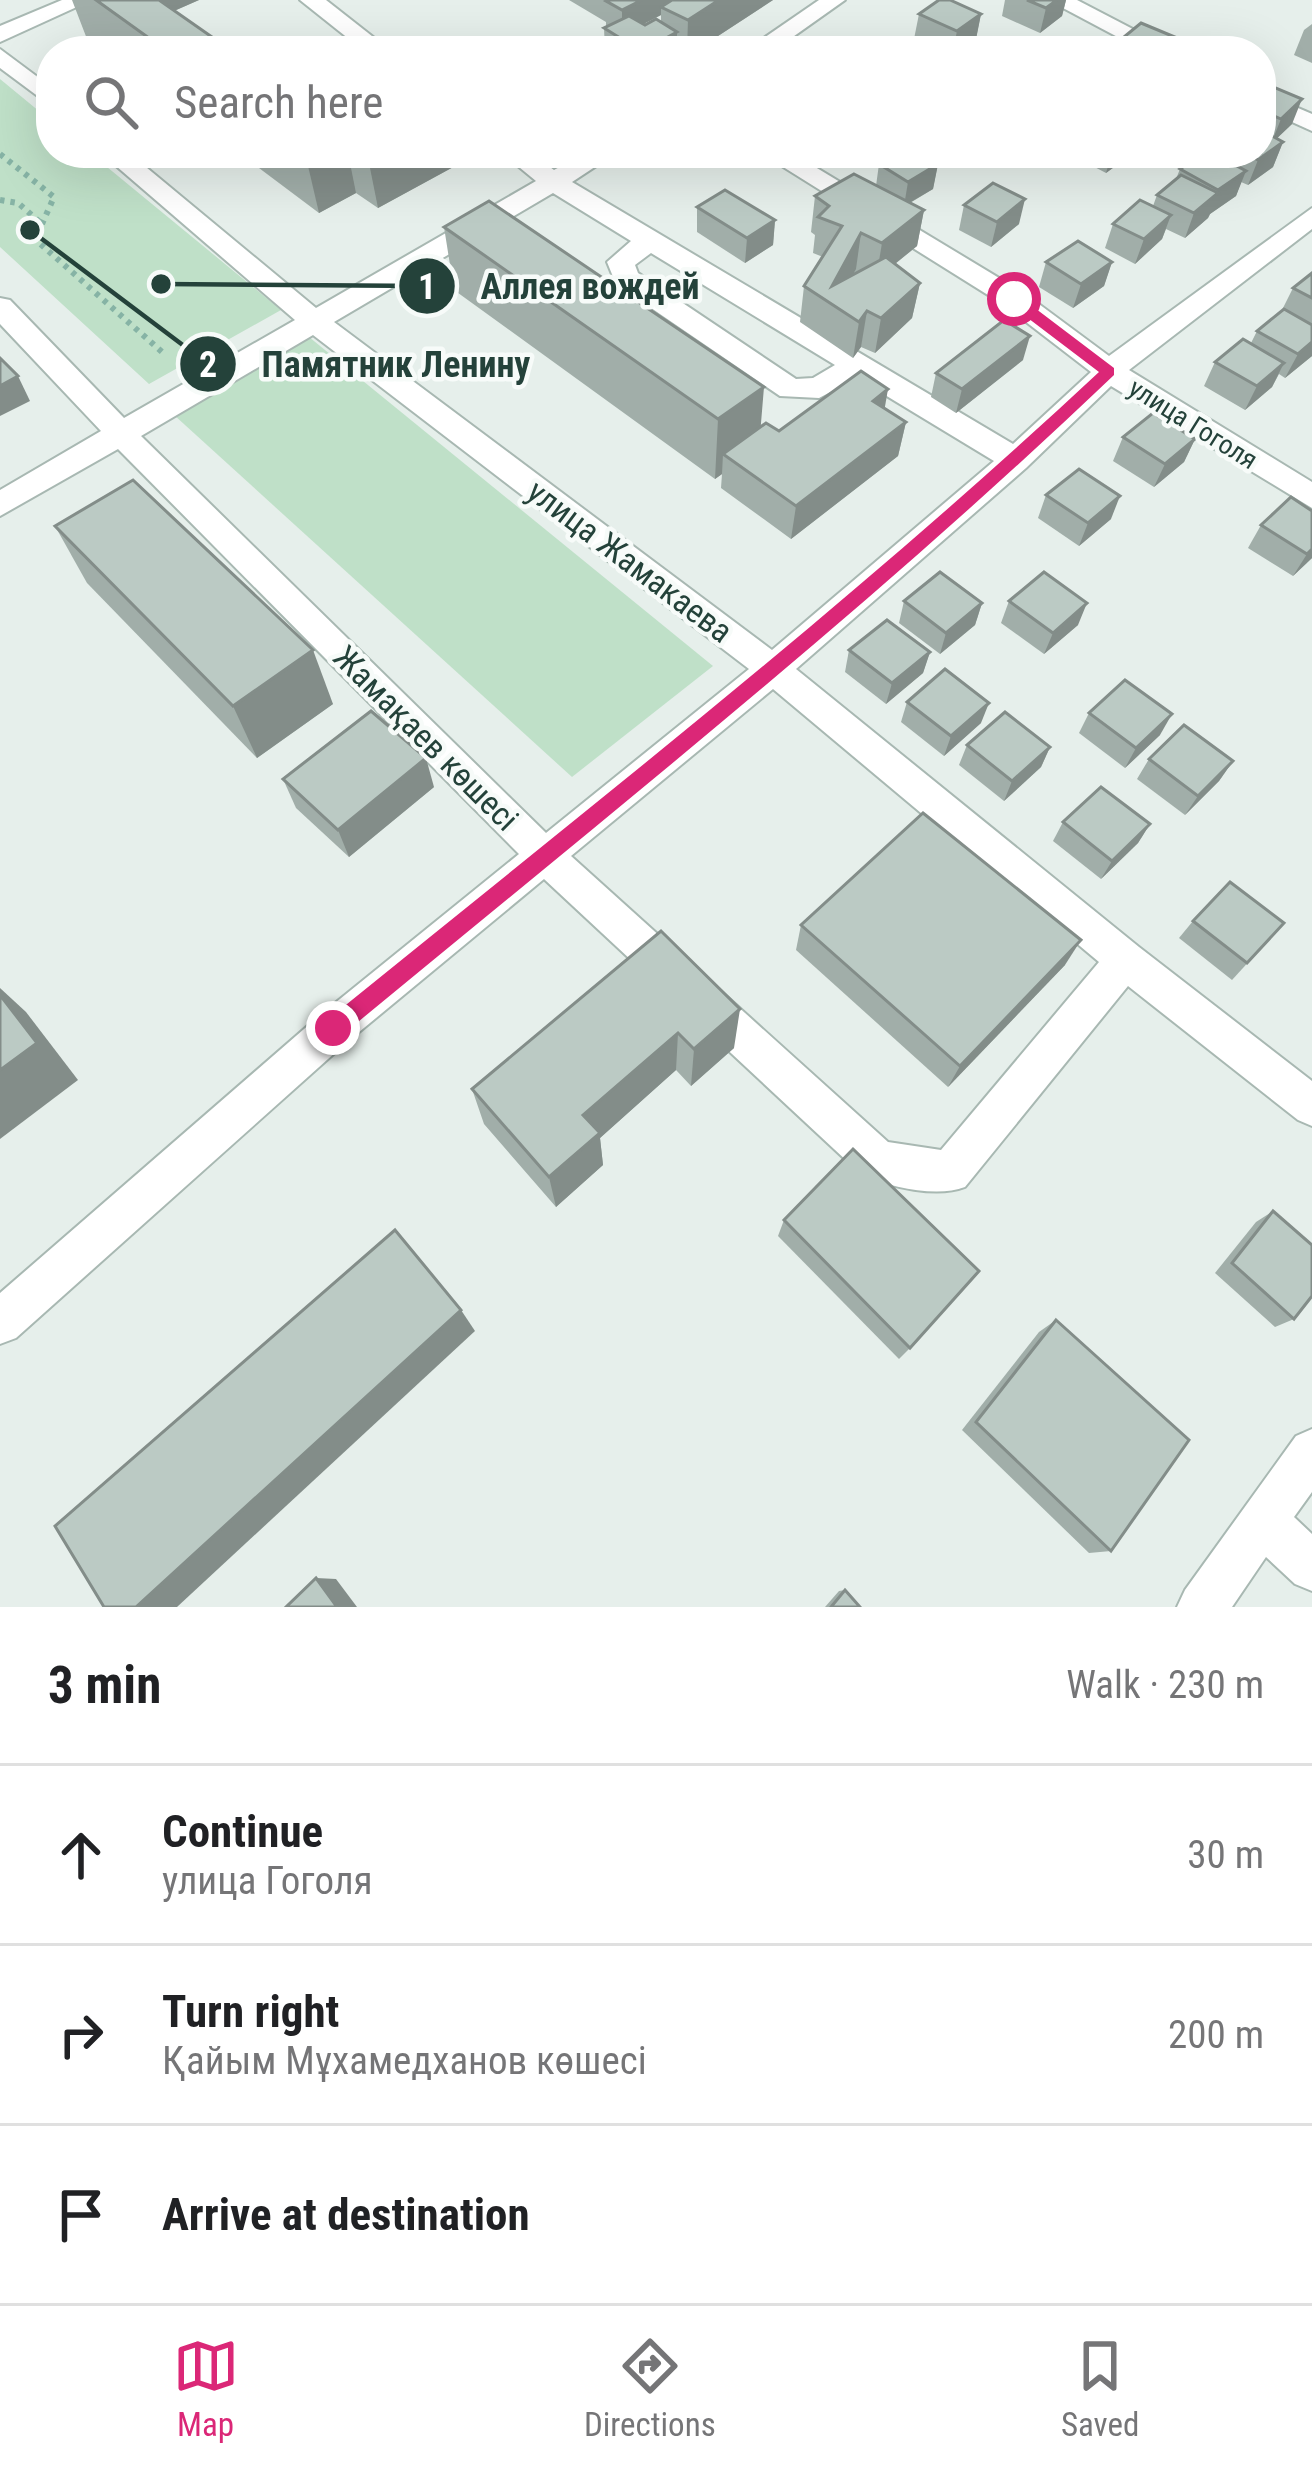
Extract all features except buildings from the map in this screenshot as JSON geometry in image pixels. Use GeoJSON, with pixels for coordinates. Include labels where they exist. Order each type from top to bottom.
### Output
{"type":"FeatureCollection","features":[{"type":"Feature","properties":{"kind":"street"},"geometry":{"type":"LineString","coordinates":[[0,35],[81,0]]}},
{"type":"Feature","properties":{"kind":"street"},"geometry":{"type":"LineString","coordinates":[[311,0],[359,36]]}},
{"type":"Feature","properties":{"kind":"street"},"geometry":{"type":"LineString","coordinates":[[780,36],[834,0]]}},
{"type":"Feature","properties":{"kind":"street"},"geometry":{"type":"LineString","coordinates":[[1059,0],[1132,36]]}},
{"type":"Feature","properties":{"kind":"street"},"geometry":{"type":"LineString","coordinates":[[0,56],[36,86]]}},
{"type":"Feature","properties":{"kind":"street"},"geometry":{"type":"LineString","coordinates":[[1276,106],[1312,124]]}},
{"type":"Feature","properties":{"kind":"street","name":"улица Жамакаева"},"geometry":{"type":"LineString","coordinates":[[132,168],[314,322],[772,669],[1125,960],[1312,1106]]}},
{"type":"Feature","properties":{"kind":"street"},"geometry":{"type":"LineString","coordinates":[[535,168],[1015,460]]}},
{"type":"Feature","properties":{"kind":"street"},"geometry":{"type":"LineString","coordinates":[[0,504],[580,168]]}},
{"type":"Feature","properties":{"kind":"street","name":"улица Гоголя"},"geometry":{"type":"LineString","coordinates":[[800,168],[1014,299],[1109,371],[1312,497]]}},
{"type":"Feature","properties":{"kind":"street"},"geometry":{"type":"LineString","coordinates":[[0,1322],[333,1028],[772,669],[1015,460],[1109,371],[1312,216]]}},
{"type":"Feature","properties":{"kind":"street"},"geometry":{"type":"LineString","coordinates":[[650,240],[621,262],[626,278],[790,388],[820,388],[856,365]]}},
{"type":"Feature","properties":{"kind":"street","name":"Жамақаев көшесі"},"geometry":{"type":"LineString","coordinates":[[0,307],[544,855],[878,1161],[950,1172],[1125,960]]}},
{"type":"Feature","properties":{"kind":"street"},"geometry":{"type":"LineString","coordinates":[[1202,1607],[1312,1452]]}},
{"type":"Feature","properties":{"kind":"street"},"geometry":{"type":"LineString","coordinates":[[1263,1521],[1312,1567]]}},
{"type":"Feature","properties":{"kind":"path"},"geometry":{"type":"LineString","coordinates":[[0,154],[54,197],[36,240],[162,352]]}},
{"type":"Feature","properties":{"kind":"path"},"geometry":{"type":"LineString","coordinates":[[0,200],[18,203],[42,224]]}},
{"type":"Feature","properties":{"kind":"green space"},"geometry":{"type":"Polygon","coordinates":[[[0,79],[36,109],[36,168],[108,168],[281,310],[149,384],[0,247],[0,79]]]}},
{"type":"Feature","properties":{"kind":"green space"},"geometry":{"type":"Polygon","coordinates":[[[298,328],[713,666],[572,777],[163,405],[298,328]]]}},
{"type":"Feature","properties":{"kind":"place","name":"Памятник Ленину"},"geometry":{"type":"Point","coordinates":[30,230]}},
{"type":"Feature","properties":{"kind":"place","name":"Аллея вождей"},"geometry":{"type":"Point","coordinates":[161,284]}},
{"type":"Feature","properties":{"kind":"route"},"geometry":{"type":"LineString","coordinates":[[333,1028],[772,669],[1015,460],[1109,371],[1014,299]]}}]}
